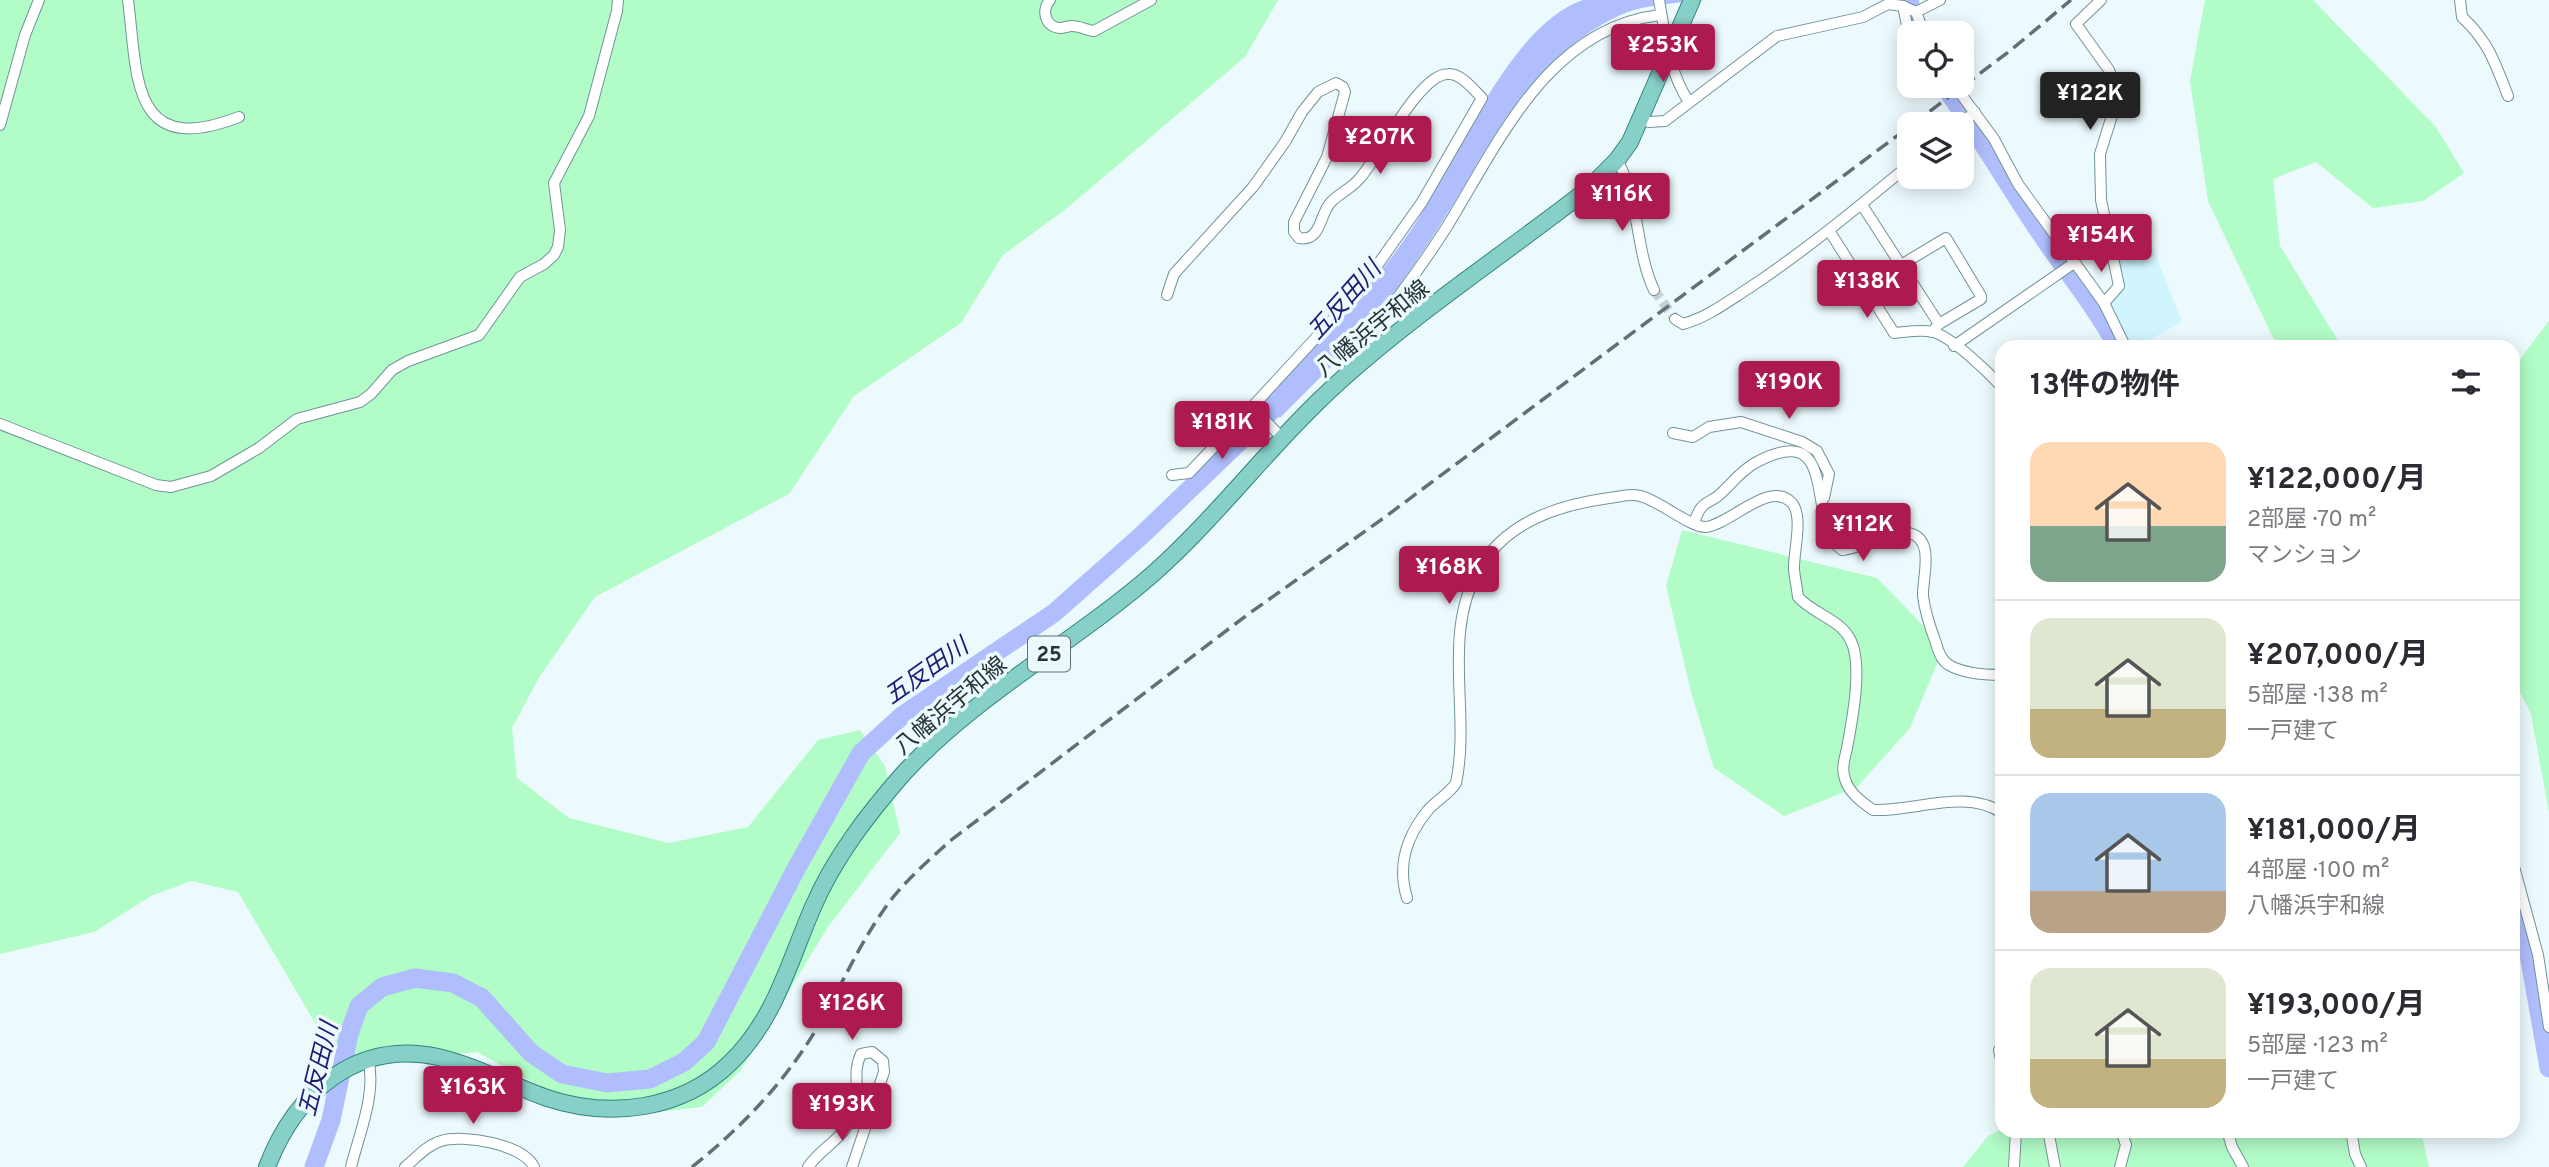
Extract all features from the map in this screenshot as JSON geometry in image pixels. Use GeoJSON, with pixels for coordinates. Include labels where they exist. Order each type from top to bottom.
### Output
{"type":"FeatureCollection","features":[{"type":"Feature","properties":{"kind":"main road","name":"八幡浜宇和線"},"geometry":{"type":"LineString","coordinates":[[267,1167],[297,1109],[335,1075],[364,1061],[417,1054],[437,1057],[551,1100],[623,1109],[650,1107],[709,1082],[733,1062],[759,1029],[792,965],[813,907],[832,867],[905,772],[950,730],[1116,605],[1155,572],[1224,503],[1278,435],[1340,381],[1380,347],[1588,189],[1617,160],[1641,118],[1690,5]]}},
{"type":"Feature","properties":{"kind":"street"},"geometry":{"type":"LineString","coordinates":[[0,125],[25,35],[39,0]]}},
{"type":"Feature","properties":{"kind":"street"},"geometry":{"type":"LineString","coordinates":[[128,0],[139,90],[156,118],[187,128],[217,125],[239,117]]}},
{"type":"Feature","properties":{"kind":"street"},"geometry":{"type":"LineString","coordinates":[[0,424],[156,485],[181,485],[211,476],[227,467],[259,448],[297,419],[360,402],[393,370],[408,361],[479,335],[520,277],[544,264],[558,247],[560,230],[554,183],[589,116],[618,0]]}},
{"type":"Feature","properties":{"kind":"street"},"geometry":{"type":"LineString","coordinates":[[1050,0],[1044,15],[1049,23],[1057,28],[1072,26],[1094,31],[1151,0]]}},
{"type":"Feature","properties":{"kind":"street"},"geometry":{"type":"LineString","coordinates":[[1641,118],[1649,122],[1665,121],[1777,36],[1863,16],[1888,2],[1910,9],[1940,0]]}},
{"type":"Feature","properties":{"kind":"street"},"geometry":{"type":"LineString","coordinates":[[2101,0],[2076,24],[2109,70],[2115,87],[2115,106],[2102,142],[2100,165],[2101,200],[2119,286],[2104,303]]}},
{"type":"Feature","properties":{"kind":"street"},"geometry":{"type":"LineString","coordinates":[[2460,0],[2462,17],[2480,34],[2489,48],[2508,96]]}},
{"type":"Feature","properties":{"kind":"street"},"geometry":{"type":"LineString","coordinates":[[1380,347],[1370,334],[1421,268],[1481,166],[1544,77],[1590,38],[1660,8],[1680,84],[1689,102]]}},
{"type":"Feature","properties":{"kind":"street"},"geometry":{"type":"LineString","coordinates":[[1910,9],[1917,21]]}},
{"type":"Feature","properties":{"kind":"street"},"geometry":{"type":"LineString","coordinates":[[1910,9],[1910,21]]}},
{"type":"Feature","properties":{"kind":"street"},"geometry":{"type":"LineString","coordinates":[[1167,295],[1174,274],[1253,187],[1286,142],[1302,112],[1327,85],[1336,83],[1343,87],[1345,93],[1327,157],[1294,222],[1294,232],[1300,238],[1307,239],[1315,235],[1331,201],[1362,177],[1400,116],[1437,77],[1447,73],[1456,75],[1482,98],[1422,202],[1359,291],[1254,408],[1189,473],[1172,475]]}},
{"type":"Feature","properties":{"kind":"street"},"geometry":{"type":"LineString","coordinates":[[1974,127],[2018,184],[2069,267],[2104,303],[2122,340]]}},
{"type":"Feature","properties":{"kind":"street"},"geometry":{"type":"LineString","coordinates":[[1617,160],[1623,172],[1644,268],[1654,290]]}},
{"type":"Feature","properties":{"kind":"street"},"geometry":{"type":"LineString","coordinates":[[1675,319],[1683,324],[1702,318],[1830,232],[1897,175]]}},
{"type":"Feature","properties":{"kind":"street"},"geometry":{"type":"LineString","coordinates":[[1862,205],[1901,265],[1936,328],[1995,380]]}},
{"type":"Feature","properties":{"kind":"street"},"geometry":{"type":"LineString","coordinates":[[1830,232],[1894,333],[1936,328],[1981,299],[1946,238],[1901,265]]}},
{"type":"Feature","properties":{"kind":"street"},"geometry":{"type":"LineString","coordinates":[[1954,346],[2069,267]]}},
{"type":"Feature","properties":{"kind":"street"},"geometry":{"type":"LineString","coordinates":[[1254,408],[1278,435]]}},
{"type":"Feature","properties":{"kind":"street"},"geometry":{"type":"LineString","coordinates":[[1673,433],[1693,437],[1709,427],[1741,422],[1802,442],[1817,451],[1829,474],[1822,506]]}},
{"type":"Feature","properties":{"kind":"street"},"geometry":{"type":"LineString","coordinates":[[1694,523],[1700,508],[1719,496],[1739,472],[1778,453],[1801,454],[1811,462],[1818,473],[1825,527],[1832,543],[1842,550],[1857,549],[1906,532],[1919,540],[1926,562],[1923,593],[1926,617],[1940,654],[1947,664],[1965,671],[1995,674]]}},
{"type":"Feature","properties":{"kind":"street"},"geometry":{"type":"LineString","coordinates":[[1407,898],[1402,881],[1402,863],[1408,842],[1429,809],[1452,790],[1456,783],[1460,750],[1458,643],[1470,590],[1492,551],[1529,521],[1551,511],[1591,500],[1643,496],[1703,527],[1717,524],[1770,496],[1782,496],[1794,505],[1797,542],[1794,569],[1798,597],[1839,626],[1852,643],[1855,655],[1855,685],[1843,766],[1844,779],[1858,800],[1873,810],[1947,803],[1978,803],[1995,807]]}},
{"type":"Feature","properties":{"kind":"street"},"geometry":{"type":"LineString","coordinates":[[2520,889],[2538,955],[2549,1027]]}},
{"type":"Feature","properties":{"kind":"street"},"geometry":{"type":"LineString","coordinates":[[808,1167],[816,1156],[838,1140],[845,1130],[855,1107],[855,1067],[861,1054],[872,1052],[883,1060],[884,1072],[852,1167]]}},
{"type":"Feature","properties":{"kind":"street"},"geometry":{"type":"LineString","coordinates":[[351,1167],[366,1110],[372,1073],[364,1061]]}},
{"type":"Feature","properties":{"kind":"street"},"geometry":{"type":"LineString","coordinates":[[2014,1167],[2016,1138]]}},
{"type":"Feature","properties":{"kind":"street"},"geometry":{"type":"LineString","coordinates":[[2050,1138],[2055,1167]]}},
{"type":"Feature","properties":{"kind":"street"},"geometry":{"type":"LineString","coordinates":[[2120,1167],[2126,1145],[2124,1138]]}},
{"type":"Feature","properties":{"kind":"street"},"geometry":{"type":"LineString","coordinates":[[2229,1138],[2243,1167]]}},
{"type":"Feature","properties":{"kind":"street"},"geometry":{"type":"LineString","coordinates":[[2352,1138],[2361,1167]]}},
{"type":"Feature","properties":{"kind":"street"},"geometry":{"type":"LineString","coordinates":[[405,1167],[432,1145],[443,1140],[456,1140],[494,1143],[512,1148],[530,1159],[534,1167]]}},
{"type":"Feature","properties":{"kind":"shaded area"},"geometry":{"type":"Polygon","coordinates":[[[2146,230],[2182,322],[2149,340],[2122,340],[2104,303],[2119,286],[2108,237],[2146,230]]]}},
{"type":"Feature","properties":{"kind":"green space"},"geometry":{"type":"Polygon","coordinates":[[[0,0],[1278,0],[1245,57],[1066,209],[1003,255],[961,323],[854,396],[789,494],[595,597],[540,676],[512,728],[517,778],[569,818],[669,843],[748,827],[818,740],[860,730],[885,766],[900,833],[828,927],[740,1071],[702,1107],[639,1114],[556,1095],[477,1052],[360,1064],[315,1023],[238,892],[191,881],[151,896],[94,932],[0,954],[0,0]]]}},
{"type":"Feature","properties":{"kind":"green space"},"geometry":{"type":"Polygon","coordinates":[[[2205,0],[2313,0],[2435,126],[2464,173],[2423,201],[2373,208],[2316,162],[2273,179],[2280,246],[2339,340],[2274,340],[2208,201],[2190,81],[2205,0]]]}},
{"type":"Feature","properties":{"kind":"green space"},"geometry":{"type":"Polygon","coordinates":[[[2549,321],[2549,813],[2531,714],[2520,692],[2520,359],[2549,321]]]}},
{"type":"Feature","properties":{"kind":"green space"},"geometry":{"type":"Polygon","coordinates":[[[1682,530],[1877,578],[1944,647],[1910,728],[1857,787],[1784,816],[1714,768],[1691,692],[1666,586],[1682,530]]]}},
{"type":"Feature","properties":{"kind":"green space"},"geometry":{"type":"Polygon","coordinates":[[[1995,1132],[1995,1138],[2423,1138],[2429,1167],[1963,1167],[1988,1136],[1995,1132]]]}},
{"type":"Feature","properties":{"kind":"water"},"geometry":{"type":"Polygon","coordinates":[[[1583,0],[1706,0],[1650,6],[1618,16],[1591,31],[1547,68],[1511,111],[1436,232],[1385,305],[1348,349],[1280,418],[1263,401],[1342,317],[1397,250],[1429,200],[1486,99],[1531,37],[1556,14],[1583,0]]]}},
{"type":"Feature","properties":{"kind":"waterway"},"geometry":{"type":"LineString","coordinates":[[1909,0],[1913,21]]}},
{"type":"Feature","properties":{"kind":"waterway"},"geometry":{"type":"LineString","coordinates":[[1952,98],[2114,340]]}},
{"type":"Feature","properties":{"kind":"waterway","name":"五反田川"},"geometry":{"type":"LineString","coordinates":[[314,1167],[331,1120],[349,1034],[359,1006],[382,987],[415,978],[453,983],[482,998],[531,1053],[562,1074],[607,1083],[650,1079],[684,1062],[706,1042],[796,869],[861,753],[903,715],[1054,613],[1142,535],[1291,392]]}},
{"type":"Feature","properties":{"kind":"waterway"},"geometry":{"type":"LineString","coordinates":[[2520,913],[2549,1068]]}},
{"type":"Feature","properties":{"kind":"tunnel"},"geometry":{"type":"LineString","coordinates":[[1654,290],[1675,319]]}},
{"type":"Feature","properties":{"kind":"railway"},"geometry":{"type":"LineString","coordinates":[[1929,112],[2011,50],[2071,0]]}},
{"type":"Feature","properties":{"kind":"railway"},"geometry":{"type":"LineString","coordinates":[[692,1167],[745,1120],[791,1067],[817,1028],[865,939],[890,901],[950,841],[1247,615],[1385,517],[1897,136]]}}]}
